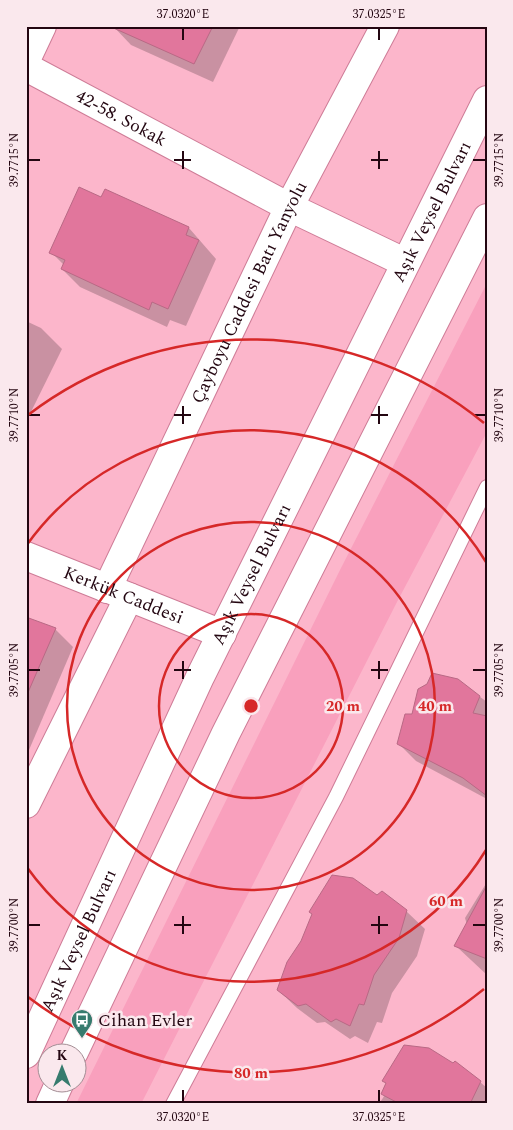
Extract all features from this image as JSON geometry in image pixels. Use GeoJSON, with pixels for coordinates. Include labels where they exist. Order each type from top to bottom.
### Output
{"type":"FeatureCollection","features":[{"type":"Feature","properties":{"kind":"street"},"geometry":{"type":"LineString","coordinates":[[26,35],[27,26]]}},
{"type":"Feature","properties":{"kind":"street"},"geometry":{"type":"LineString","coordinates":[[26,60],[42,26]]}},
{"type":"Feature","properties":{"kind":"street","name":"Çayboyu Caddesi Batı Yanyolu"},"geometry":{"type":"LineString","coordinates":[[26,804],[289,207],[385,26]]}},
{"type":"Feature","properties":{"kind":"street","name":"42-58. Sokak"},"geometry":{"type":"LineString","coordinates":[[26,67],[289,207],[404,262]]}},
{"type":"Feature","properties":{"kind":"street","name":"Aşık Veysel Bulvarı"},"geometry":{"type":"LineString","coordinates":[[26,1054],[222,634],[404,262],[487,100]]}},
{"type":"Feature","properties":{"kind":"street"},"geometry":{"type":"LineString","coordinates":[[79,1042],[226,733],[487,218]]}},
{"type":"Feature","properties":{"kind":"street","name":"Kerkük Caddesi"},"geometry":{"type":"LineString","coordinates":[[26,556],[222,634]]}},
{"type":"Feature","properties":{"kind":"street"},"geometry":{"type":"LineString","coordinates":[[50,1104],[55,1092]]}},
{"type":"Feature","properties":{"kind":"lane"},"geometry":{"type":"LineString","coordinates":[[173,1104],[336,797],[487,487]]}},
{"type":"Feature","properties":{"kind":"shaded area"},"geometry":{"type":"Polygon","coordinates":[[[487,283],[487,432],[397,602],[141,1104],[76,1104],[82,1092],[88,1092],[88,1080],[340,570],[487,283]]]}},
{"type":"Feature","properties":{"kind":"building"},"geometry":{"type":"Polygon","coordinates":[[[109,26],[213,26],[194,64],[109,26]]]}},
{"type":"Feature","properties":{"kind":"building"},"geometry":{"type":"Polygon","coordinates":[[[79,187],[101,197],[105,189],[189,227],[186,235],[199,240],[168,309],[152,302],[149,310],[61,269],[65,260],[49,253],[79,187]]]}},
{"type":"Feature","properties":{"kind":"building"},"geometry":{"type":"Polygon","coordinates":[[[26,617],[56,628],[26,697],[26,617]]]}},
{"type":"Feature","properties":{"kind":"building"},"geometry":{"type":"Polygon","coordinates":[[[432,673],[458,679],[480,696],[473,713],[487,716],[487,796],[463,778],[397,744],[405,714],[412,714],[418,689],[427,684],[432,673]]]}},
{"type":"Feature","properties":{"kind":"building"},"geometry":{"type":"Polygon","coordinates":[[[332,875],[353,878],[377,895],[382,891],[407,910],[399,938],[374,975],[364,1005],[359,1004],[350,1026],[336,1019],[331,1022],[306,1004],[298,1006],[277,990],[287,962],[301,941],[312,914],[309,912],[332,875]]]}},
{"type":"Feature","properties":{"kind":"building"},"geometry":{"type":"Polygon","coordinates":[[[487,885],[487,959],[454,946],[487,885]]]}},
{"type":"Feature","properties":{"kind":"building"},"geometry":{"type":"Polygon","coordinates":[[[404,1045],[429,1048],[453,1063],[455,1061],[481,1081],[470,1104],[400,1104],[381,1094],[386,1083],[382,1081],[404,1045]]]}},
{"type":"Feature","properties":{"kind":"place","name":"Cihan Evler"},"geometry":{"type":"Point","coordinates":[82,1039]}}]}
